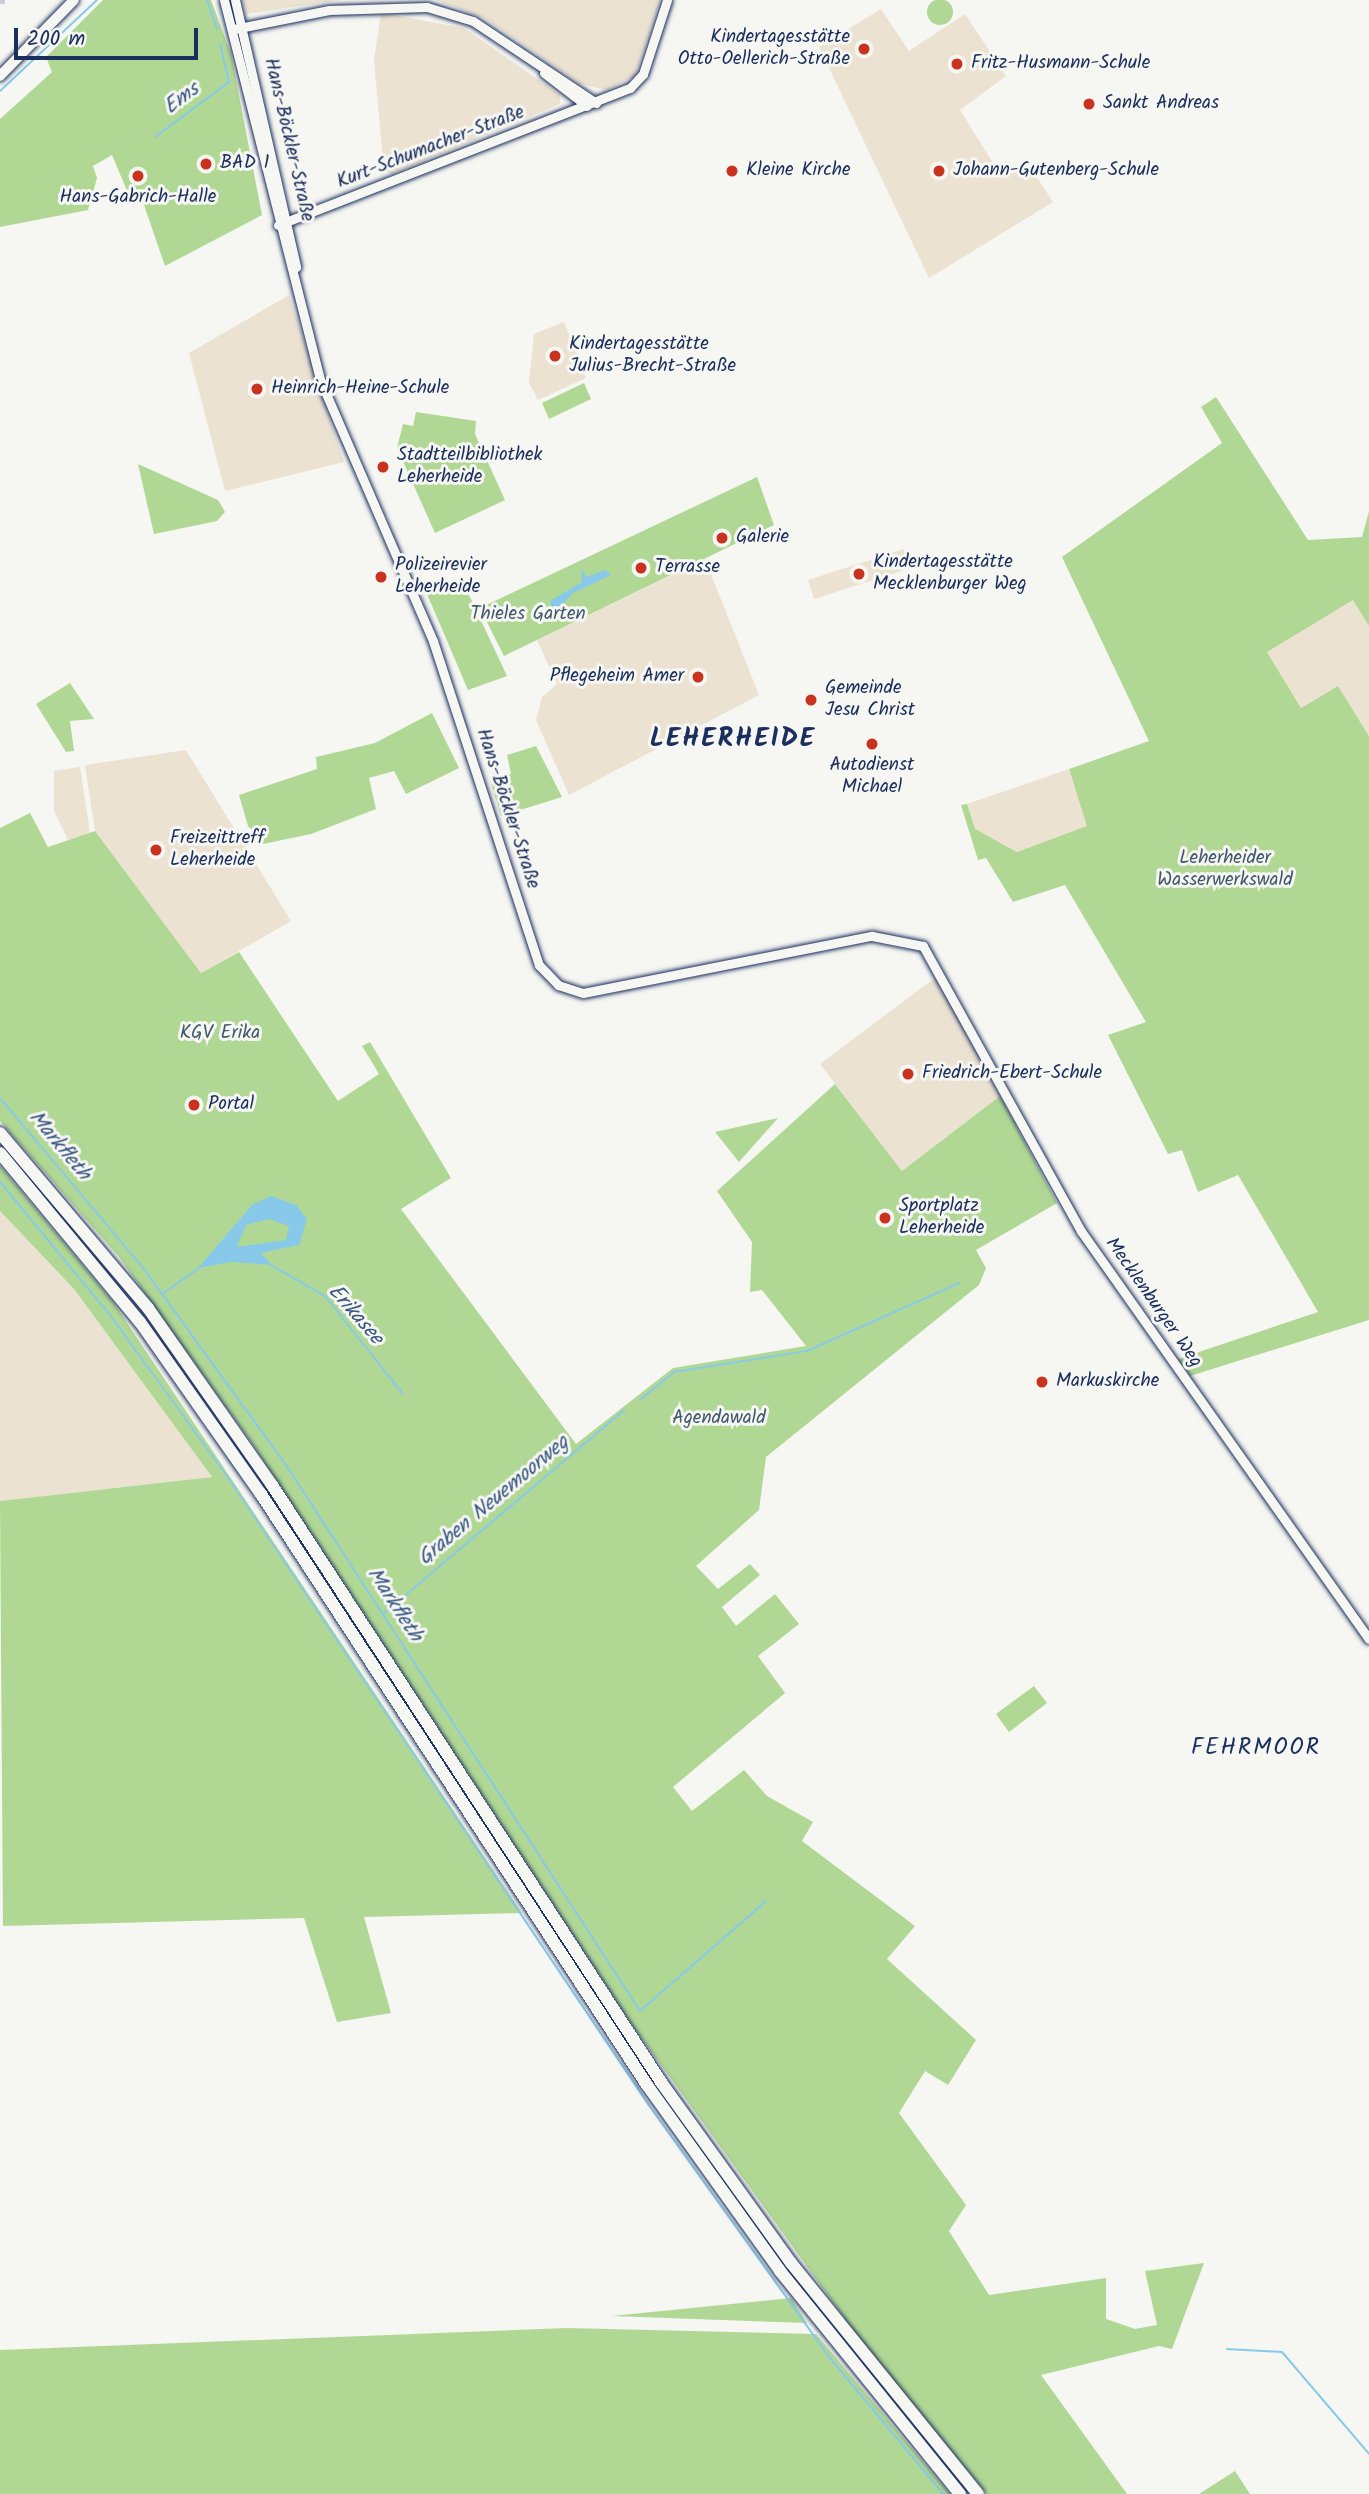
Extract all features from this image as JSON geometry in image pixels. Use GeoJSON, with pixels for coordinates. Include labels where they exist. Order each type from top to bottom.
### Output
{"type":"FeatureCollection","features":[{"type":"Feature","properties":{"kind":"highway"},"geometry":{"type":"LineString","coordinates":[[0,1133],[148,1308],[279,1497],[661,2082],[791,2263],[978,2494]]}},
{"type":"Feature","properties":{"kind":"highway"},"geometry":{"type":"LineString","coordinates":[[0,1153],[140,1322],[261,1494],[654,2096],[780,2271],[960,2494]]}},
{"type":"Feature","properties":{"kind":"main road"},"geometry":{"type":"LineString","coordinates":[[0,76],[76,0]]}},
{"type":"Feature","properties":{"kind":"street","name":"Hans-Böckler-Straße"},"geometry":{"type":"LineString","coordinates":[[224,0],[234,29],[321,382],[433,641],[534,951],[548,976],[578,993],[597,992],[872,936],[898,937],[923,946]]}},
{"type":"Feature","properties":{"kind":"street","name":"Hans-Böckler-Straße"},"geometry":{"type":"LineString","coordinates":[[235,0],[245,26],[283,223]]}},
{"type":"Feature","properties":{"kind":"street"},"geometry":{"type":"LineString","coordinates":[[234,29],[339,9],[427,8],[473,21],[592,104],[636,84],[667,0]]}},
{"type":"Feature","properties":{"kind":"street","name":"Kurt-Schumacher-Straße"},"geometry":{"type":"LineString","coordinates":[[283,223],[592,104]]}},
{"type":"Feature","properties":{"kind":"street","name":"Mecklenburger Weg"},"geometry":{"type":"LineString","coordinates":[[898,937],[938,968]]}},
{"type":"Feature","properties":{"kind":"street","name":"Mecklenburger Weg"},"geometry":{"type":"LineString","coordinates":[[923,946],[938,968],[1081,1231],[1369,1639]]}},
{"type":"Feature","properties":{"kind":"shaded area"},"geometry":{"type":"Polygon","coordinates":[[[242,0],[341,0],[247,14],[242,0]]]}},
{"type":"Feature","properties":{"kind":"shaded area"},"geometry":{"type":"Polygon","coordinates":[[[436,0],[660,0],[635,76],[606,90],[581,84],[484,18],[436,0]]]}},
{"type":"Feature","properties":{"kind":"shaded area","name":"Johann-Gutenberg-Schule"},"geometry":{"type":"Polygon","coordinates":[[[881,9],[909,51],[965,14],[1006,76],[960,110],[1003,179],[1027,162],[1053,202],[929,278],[819,47],[881,9]]]}},
{"type":"Feature","properties":{"kind":"shaded area"},"geometry":{"type":"Polygon","coordinates":[[[381,13],[464,28],[560,95],[560,104],[392,174],[384,171],[374,60],[381,13]]]}},
{"type":"Feature","properties":{"kind":"shaded area","name":"Heinrich-Heine-Schule"},"geometry":{"type":"Polygon","coordinates":[[[289,295],[344,462],[225,491],[189,353],[289,295]]]}},
{"type":"Feature","properties":{"kind":"shaded area","name":"Kindertagesstätte Julius-Brecht-Straße"},"geometry":{"type":"Polygon","coordinates":[[[564,322],[586,378],[538,400],[529,383],[534,334],[564,322]]]}},
{"type":"Feature","properties":{"kind":"shaded area","name":"Kindertagesstätte Mecklenburger Weg"},"geometry":{"type":"Polygon","coordinates":[[[904,549],[911,568],[814,599],[808,580],[904,549]]]}},
{"type":"Feature","properties":{"kind":"shaded area"},"geometry":{"type":"Polygon","coordinates":[[[705,559],[759,695],[569,795],[536,720],[542,697],[557,684],[537,640],[705,559]]]}},
{"type":"Feature","properties":{"kind":"shaded area"},"geometry":{"type":"Polygon","coordinates":[[[1353,599],[1369,626],[1369,736],[1338,686],[1301,708],[1267,652],[1353,599]]]}},
{"type":"Feature","properties":{"kind":"shaded area"},"geometry":{"type":"Polygon","coordinates":[[[186,750],[291,921],[201,973],[95,831],[85,765],[186,750]]]}},
{"type":"Feature","properties":{"kind":"shaded area"},"geometry":{"type":"Polygon","coordinates":[[[80,767],[90,833],[68,840],[54,811],[54,771],[80,767]]]}},
{"type":"Feature","properties":{"kind":"shaded area"},"geometry":{"type":"Polygon","coordinates":[[[1069,769],[1088,826],[1017,852],[974,829],[967,804],[1069,769]]]}},
{"type":"Feature","properties":{"kind":"shaded area","name":"Friedrich-Ebert-Schule"},"geometry":{"type":"Polygon","coordinates":[[[936,977],[1000,1096],[902,1171],[820,1064],[936,977]]]}},
{"type":"Feature","properties":{"kind":"shaded area"},"geometry":{"type":"Polygon","coordinates":[[[0,1211],[74,1289],[212,1477],[0,1501],[0,1211]]]}},
{"type":"Feature","properties":{"kind":"green space"},"geometry":{"type":"Polygon","coordinates":[[[940,-1],[949,3],[953,12],[949,21],[940,25],[931,21],[927,12],[931,3],[940,-1]]]}},
{"type":"Feature","properties":{"kind":"green space"},"geometry":{"type":"Polygon","coordinates":[[[103,0],[211,0],[231,54],[262,215],[165,266],[143,202],[133,205],[112,155],[93,166],[97,178],[88,210],[0,227],[0,119],[52,72],[46,57],[103,0]]]}},
{"type":"Feature","properties":{"kind":"green space"},"geometry":{"type":"Polygon","coordinates":[[[584,383],[591,399],[549,419],[542,403],[584,383]]]}},
{"type":"Feature","properties":{"kind":"green space","name":"Leherheider Wasserwerkswald"},"geometry":{"type":"Polygon","coordinates":[[[1216,397],[1308,540],[1362,537],[1369,511],[1369,626],[1353,600],[1267,652],[1301,708],[1338,686],[1369,736],[1369,1320],[1190,1376],[1178,1359],[1318,1312],[1238,1175],[1198,1192],[1182,1150],[1168,1154],[1108,1035],[1146,1022],[1065,885],[1013,902],[986,858],[978,860],[961,805],[967,804],[975,829],[1017,852],[1087,826],[1069,769],[1149,741],[1062,557],[1222,443],[1201,407],[1216,397]]]}},
{"type":"Feature","properties":{"kind":"green space"},"geometry":{"type":"Polygon","coordinates":[[[416,412],[476,421],[475,434],[505,500],[435,533],[397,448],[403,424],[413,426],[416,412]]]}},
{"type":"Feature","properties":{"kind":"green space"},"geometry":{"type":"Polygon","coordinates":[[[138,464],[218,500],[225,512],[217,521],[154,534],[138,464]]]}},
{"type":"Feature","properties":{"kind":"green space","name":"Thieles Garten"},"geometry":{"type":"Polygon","coordinates":[[[757,477],[774,525],[504,656],[480,608],[757,477]]]}},
{"type":"Feature","properties":{"kind":"green space"},"geometry":{"type":"Polygon","coordinates":[[[462,580],[507,676],[468,690],[427,594],[462,580]]]}},
{"type":"Feature","properties":{"kind":"green space"},"geometry":{"type":"Polygon","coordinates":[[[70,683],[94,719],[70,721],[74,751],[66,752],[36,704],[70,683]]]}},
{"type":"Feature","properties":{"kind":"green space"},"geometry":{"type":"Polygon","coordinates":[[[432,713],[459,768],[406,794],[394,771],[369,778],[376,809],[311,834],[263,844],[248,826],[239,795],[317,769],[316,757],[375,743],[432,713]]]}},
{"type":"Feature","properties":{"kind":"green space"},"geometry":{"type":"Polygon","coordinates":[[[536,746],[562,797],[501,816],[490,780],[511,774],[507,755],[536,746]]]}},
{"type":"Feature","properties":{"kind":"green space"},"geometry":{"type":"Polygon","coordinates":[[[30,813],[48,847],[95,831],[201,973],[239,952],[338,1101],[379,1074],[362,1046],[370,1042],[451,1178],[401,1209],[576,1444],[673,1368],[806,1346],[762,1290],[750,1292],[752,1242],[717,1191],[835,1084],[902,1171],[1000,1096],[1057,1203],[976,1250],[986,1268],[979,1285],[766,1457],[759,1510],[696,1566],[718,1589],[750,1564],[760,1575],[722,1607],[736,1626],[775,1594],[799,1624],[758,1656],[785,1693],[673,1787],[692,1811],[744,1770],[767,1796],[813,1822],[802,1841],[915,1926],[887,1959],[976,2040],[948,2085],[925,2071],[899,2113],[966,2205],[949,2231],[989,2295],[1106,2278],[1106,2319],[1135,2329],[1157,2325],[1145,2271],[1204,2263],[1172,2349],[1159,2346],[1041,2375],[1127,2494],[987,2494],[866,2348],[630,2022],[252,1443],[119,1257],[0,1121],[0,828],[30,813]]]}},
{"type":"Feature","properties":{"kind":"green space"},"geometry":{"type":"Polygon","coordinates":[[[778,1118],[739,1162],[715,1132],[778,1118]]]}},
{"type":"Feature","properties":{"kind":"green space"},"geometry":{"type":"Polygon","coordinates":[[[0,1166],[113,1302],[522,1913],[364,1917],[391,2013],[337,2022],[304,1918],[3,1926],[0,1501],[212,1477],[74,1289],[0,1211],[0,1166]]]}},
{"type":"Feature","properties":{"kind":"green space"},"geometry":{"type":"Polygon","coordinates":[[[1034,1686],[1047,1703],[1009,1732],[996,1714],[1034,1686]]]}},
{"type":"Feature","properties":{"kind":"green space"},"geometry":{"type":"Polygon","coordinates":[[[791,2298],[807,2323],[612,2316],[791,2298]]]}},
{"type":"Feature","properties":{"kind":"green space"},"geometry":{"type":"Polygon","coordinates":[[[567,2328],[816,2334],[950,2494],[0,2494],[0,2350],[567,2328]]]}},
{"type":"Feature","properties":{"kind":"green space"},"geometry":{"type":"Polygon","coordinates":[[[1235,2471],[1250,2494],[1199,2494],[1235,2471]]]}},
{"type":"Feature","properties":{"kind":"water"},"geometry":{"type":"Polygon","coordinates":[[[581,568],[586,577],[606,570],[611,575],[573,593],[554,614],[550,601],[582,582],[581,568]]]}},
{"type":"Feature","properties":{"kind":"water","name":"Erikasee"},"geometry":{"type":"Polygon","coordinates":[[[271,1196],[296,1205],[307,1219],[299,1245],[261,1253],[272,1265],[231,1262],[198,1268],[252,1205],[271,1196]],[[269,1219],[246,1225],[237,1247],[286,1240],[289,1226],[269,1219]]]}},
{"type":"Feature","properties":{"kind":"waterway","name":"Ems"},"geometry":{"type":"LineString","coordinates":[[0,91],[97,0]]}},
{"type":"Feature","properties":{"kind":"waterway","name":"Ems"},"geometry":{"type":"LineString","coordinates":[[207,0],[217,29]]}},
{"type":"Feature","properties":{"kind":"waterway","name":"Ems"},"geometry":{"type":"LineString","coordinates":[[155,137],[229,82],[220,44]]}},
{"type":"Feature","properties":{"kind":"waterway","name":"Markfleth"},"geometry":{"type":"LineString","coordinates":[[0,1098],[144,1269],[286,1465],[640,2011],[766,1901]]}},
{"type":"Feature","properties":{"kind":"waterway"},"geometry":{"type":"LineString","coordinates":[[0,1182],[110,1315],[227,1476],[648,2104],[829,2357],[943,2494]]}},
{"type":"Feature","properties":{"kind":"waterway","name":"Erikasee"},"geometry":{"type":"LineString","coordinates":[[271,1265],[325,1296],[403,1394]]}},
{"type":"Feature","properties":{"kind":"waterway","name":"Erikasee"},"geometry":{"type":"LineString","coordinates":[[164,1293],[199,1268]]}},
{"type":"Feature","properties":{"kind":"waterway","name":"Graben Neuemoorweg"},"geometry":{"type":"LineString","coordinates":[[640,1400],[674,1372],[807,1351],[959,1283]]}},
{"type":"Feature","properties":{"kind":"waterway","name":"Graben Neuemoorweg"},"geometry":{"type":"LineString","coordinates":[[383,1614],[624,1410]]}},
{"type":"Feature","properties":{"kind":"waterway"},"geometry":{"type":"LineString","coordinates":[[1227,2349],[1282,2352],[1369,2454]]}},
{"type":"Feature","properties":{"kind":"place","name":"Kindertagesstätte Otto-Oellerich-Straße"},"geometry":{"type":"Point","coordinates":[864,49]}},
{"type":"Feature","properties":{"kind":"place","name":"Fritz-Husmann-Schule"},"geometry":{"type":"Point","coordinates":[957,64]}},
{"type":"Feature","properties":{"kind":"place","name":"Sankt Andreas"},"geometry":{"type":"Point","coordinates":[1089,104]}},
{"type":"Feature","properties":{"kind":"place","name":"BAD 1"},"geometry":{"type":"Point","coordinates":[206,164]}},
{"type":"Feature","properties":{"kind":"place","name":"Kleine Kirche"},"geometry":{"type":"Point","coordinates":[732,171]}},
{"type":"Feature","properties":{"kind":"place","name":"Johann-Gutenberg-Schule"},"geometry":{"type":"Point","coordinates":[939,171]}},
{"type":"Feature","properties":{"kind":"place","name":"Hans-Gabrich-Halle"},"geometry":{"type":"Point","coordinates":[138,176]}},
{"type":"Feature","properties":{"kind":"place","name":"Kindertagesstätte Julius-Brecht-Straße"},"geometry":{"type":"Point","coordinates":[555,356]}},
{"type":"Feature","properties":{"kind":"place","name":"Heinrich-Heine-Schule"},"geometry":{"type":"Point","coordinates":[257,389]}},
{"type":"Feature","properties":{"kind":"place","name":"Stadtteilbibliothek Leherheide"},"geometry":{"type":"Point","coordinates":[383,467]}},
{"type":"Feature","properties":{"kind":"place","name":"Galerie"},"geometry":{"type":"Point","coordinates":[722,538]}},
{"type":"Feature","properties":{"kind":"place","name":"Terrasse"},"geometry":{"type":"Point","coordinates":[641,568]}},
{"type":"Feature","properties":{"kind":"place","name":"Kindertagesstätte Mecklenburger Weg"},"geometry":{"type":"Point","coordinates":[859,574]}},
{"type":"Feature","properties":{"kind":"place","name":"Polizeirevier Leherheide"},"geometry":{"type":"Point","coordinates":[381,577]}},
{"type":"Feature","properties":{"kind":"place","name":"Pflegeheim Amer"},"geometry":{"type":"Point","coordinates":[698,677]}},
{"type":"Feature","properties":{"kind":"place","name":"Gemeinde Jesu Christ"},"geometry":{"type":"Point","coordinates":[811,700]}},
{"type":"Feature","properties":{"kind":"place","name":"Autodienst Michael"},"geometry":{"type":"Point","coordinates":[872,744]}},
{"type":"Feature","properties":{"kind":"place","name":"Freizeittreff Leherheide"},"geometry":{"type":"Point","coordinates":[156,850]}},
{"type":"Feature","properties":{"kind":"place","name":"Friedrich-Ebert-Schule"},"geometry":{"type":"Point","coordinates":[908,1074]}},
{"type":"Feature","properties":{"kind":"place","name":"Portal"},"geometry":{"type":"Point","coordinates":[194,1105]}},
{"type":"Feature","properties":{"kind":"place","name":"Sportplatz Leherheide"},"geometry":{"type":"Point","coordinates":[885,1218]}},
{"type":"Feature","properties":{"kind":"place","name":"Markuskirche"},"geometry":{"type":"Point","coordinates":[1042,1382]}},
{"type":"Feature","properties":{"kind":"district","name":"LEHERHEIDE"},"geometry":{"type":"Point","coordinates":[733,740]}},
{"type":"Feature","properties":{"kind":"district","name":"FEHRMOOR"},"geometry":{"type":"Point","coordinates":[1256,1748]}},
{"type":"Feature","properties":{"kind":"park label","name":"KGV Erika"},"geometry":{"type":"Point","coordinates":[220,1034]}},
{"type":"Feature","properties":{"kind":"park label","name":"Agendawald"},"geometry":{"type":"Point","coordinates":[719,1419]}}]}
